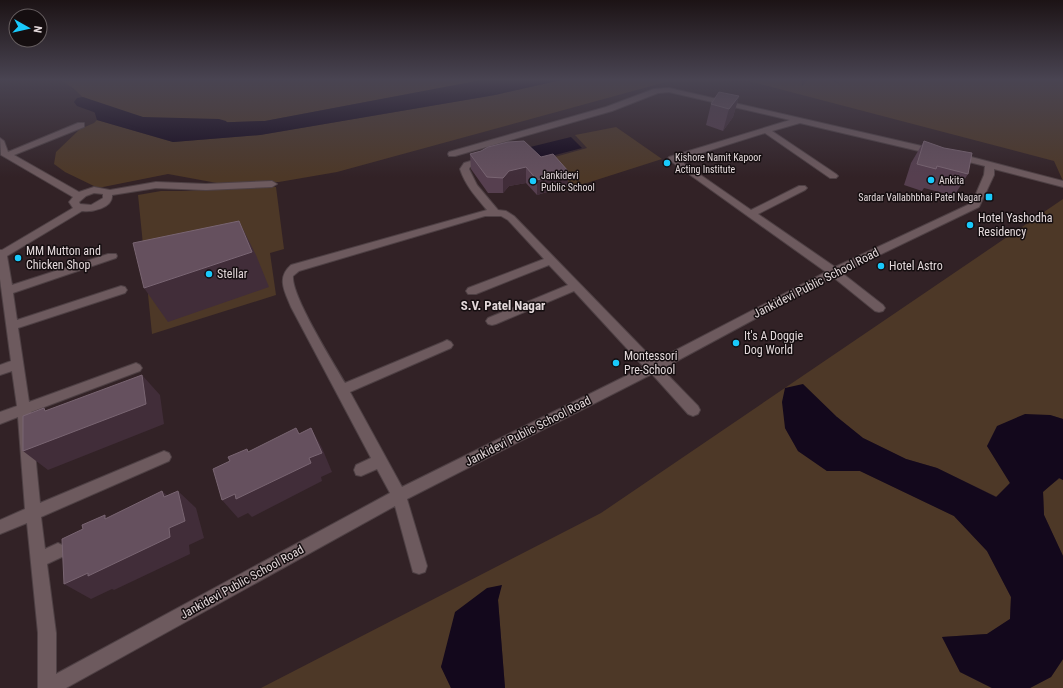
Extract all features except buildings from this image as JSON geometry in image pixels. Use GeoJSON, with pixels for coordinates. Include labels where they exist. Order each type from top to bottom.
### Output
{"type":"FeatureCollection","features":[{"type":"Feature","properties":{"kind":"street"},"geometry":{"type":"LineString","coordinates":[[452,154],[593,112]]}},
{"type":"Feature","properties":{"kind":"street"},"geometry":{"type":"LineString","coordinates":[[766,112],[990,165],[1063,184]]}},
{"type":"Feature","properties":{"kind":"street"},"geometry":{"type":"LineString","coordinates":[[801,120],[672,159],[834,272],[879,308]]}},
{"type":"Feature","properties":{"kind":"street"},"geometry":{"type":"LineString","coordinates":[[3,154],[82,125]]}},
{"type":"Feature","properties":{"kind":"street"},"geometry":{"type":"LineString","coordinates":[[765,130],[833,176]]}},
{"type":"Feature","properties":{"kind":"street"},"geometry":{"type":"LineString","coordinates":[[0,141],[3,154],[79,196]]}},
{"type":"Feature","properties":{"kind":"street"},"geometry":{"type":"LineString","coordinates":[[494,212],[479,194],[466,175],[464,169],[467,165],[473,162],[498,156]]}},
{"type":"Feature","properties":{"kind":"street","name":"Jankidevi Public School Road"},"geometry":{"type":"LineString","coordinates":[[47,688],[399,496],[654,368],[834,272],[976,205],[989,176],[990,165]]}},
{"type":"Feature","properties":{"kind":"street"},"geometry":{"type":"LineString","coordinates":[[108,194],[156,185],[206,187],[272,184]]}},
{"type":"Feature","properties":{"kind":"street"},"geometry":{"type":"LineString","coordinates":[[750,214],[802,188]]}},
{"type":"Feature","properties":{"kind":"street"},"geometry":{"type":"LineString","coordinates":[[80,208],[76,206],[74,202],[79,196],[86,192],[105,190],[108,194]]}},
{"type":"Feature","properties":{"kind":"street"},"geometry":{"type":"LineString","coordinates":[[47,688],[47,633],[33,513],[24,409],[1,254],[80,208],[88,208],[100,204],[106,200],[108,194]]}},
{"type":"Feature","properties":{"kind":"street"},"geometry":{"type":"LineString","coordinates":[[419,566],[399,496],[297,308],[286,280],[290,271],[462,219],[485,213],[503,213],[511,218],[693,410]]}},
{"type":"Feature","properties":{"kind":"street"},"geometry":{"type":"LineString","coordinates":[[7,291],[112,256]]}},
{"type":"Feature","properties":{"kind":"street"},"geometry":{"type":"LineString","coordinates":[[472,291],[550,260]]}},
{"type":"Feature","properties":{"kind":"street"},"geometry":{"type":"LineString","coordinates":[[492,321],[575,286]]}},
{"type":"Feature","properties":{"kind":"street"},"geometry":{"type":"LineString","coordinates":[[12,326],[121,290]]}},
{"type":"Feature","properties":{"kind":"street"},"geometry":{"type":"LineString","coordinates":[[341,390],[447,345]]}},
{"type":"Feature","properties":{"kind":"street"},"geometry":{"type":"LineString","coordinates":[[0,370],[17,364]]}},
{"type":"Feature","properties":{"kind":"street"},"geometry":{"type":"LineString","coordinates":[[0,418],[136,368]]}},
{"type":"Feature","properties":{"kind":"street"},"geometry":{"type":"LineString","coordinates":[[0,527],[164,457]]}},
{"type":"Feature","properties":{"kind":"street"},"geometry":{"type":"LineString","coordinates":[[361,470],[380,461]]}},
{"type":"Feature","properties":{"kind":"street"},"geometry":{"type":"LineString","coordinates":[[39,559],[58,550]]}},
{"type":"Feature","properties":{"kind":"shaded area"},"geometry":{"type":"Polygon","coordinates":[[[95,112],[118,112],[176,124],[265,121],[312,112],[394,112],[260,135],[173,142],[97,120],[95,112]]]}},
{"type":"Feature","properties":{"kind":"shaded area"},"geometry":{"type":"Polygon","coordinates":[[[118,112],[312,112],[265,121],[176,124],[118,112]]]}},
{"type":"Feature","properties":{"kind":"shaded area"},"geometry":{"type":"Polygon","coordinates":[[[394,112],[556,112],[337,172],[279,182],[217,183],[168,174],[98,188],[65,172],[54,164],[56,152],[80,129],[94,123],[97,120],[173,142],[260,135],[394,112]]]}},
{"type":"Feature","properties":{"kind":"shaded area"},"geometry":{"type":"Polygon","coordinates":[[[868,112],[1063,112],[1063,181],[1054,161],[868,112]]]}},
{"type":"Feature","properties":{"kind":"shaded area"},"geometry":{"type":"Polygon","coordinates":[[[616,127],[662,159],[565,190],[537,162],[587,148],[575,135],[616,127]]]}},
{"type":"Feature","properties":{"kind":"shaded area"},"geometry":{"type":"Polygon","coordinates":[[[571,137],[582,148],[532,161],[522,149],[571,137]]]}},
{"type":"Feature","properties":{"kind":"shaded area","name":"Stellar"},"geometry":{"type":"Polygon","coordinates":[[[260,186],[276,187],[284,249],[270,253],[276,295],[152,334],[138,195],[161,191],[186,191],[260,186]]]}},
{"type":"Feature","properties":{"kind":"shaded area"},"geometry":{"type":"Polygon","coordinates":[[[1063,199],[1063,419],[1050,415],[987,446],[1010,483],[997,497],[937,468],[906,459],[863,438],[837,417],[785,428],[798,451],[827,471],[860,471],[954,516],[987,551],[1011,597],[1010,619],[987,634],[942,637],[960,672],[992,688],[505,688],[498,600],[501,585],[441,666],[451,688],[261,688],[601,513],[1063,199]]]}},
{"type":"Feature","properties":{"kind":"shaded area"},"geometry":{"type":"Polygon","coordinates":[[[803,384],[837,417],[863,438],[906,459],[937,468],[996,497],[1010,483],[987,446],[997,426],[1025,414],[1050,415],[1063,419],[1063,480],[1059,478],[1043,492],[1044,515],[1063,556],[1063,659],[1051,677],[1030,688],[992,688],[960,672],[942,637],[987,634],[1010,619],[1011,597],[987,551],[954,516],[860,471],[827,471],[798,451],[785,428],[782,402],[785,388],[803,384]]]}},
{"type":"Feature","properties":{"kind":"shaded area"},"geometry":{"type":"Polygon","coordinates":[[[1060,478],[1063,480],[1063,556],[1044,515],[1043,491],[1060,478]]]}},
{"type":"Feature","properties":{"kind":"shaded area"},"geometry":{"type":"Polygon","coordinates":[[[502,585],[498,600],[505,688],[451,688],[441,667],[455,612],[487,588],[502,585]]]}},
{"type":"Feature","properties":{"kind":"shaded area"},"geometry":{"type":"Polygon","coordinates":[[[1063,659],[1063,688],[1030,688],[1051,677],[1063,659]]]}},
{"type":"Feature","properties":{"kind":"waterway"},"geometry":{"type":"LineString","coordinates":[[111,112],[141,123],[219,125]]}},
{"type":"Feature","properties":{"kind":"place","name":"Kishore Namit Kapoor Acting Institute"},"geometry":{"type":"Point","coordinates":[667,163]}},
{"type":"Feature","properties":{"kind":"place","name":"Ankita"},"geometry":{"type":"Point","coordinates":[931,180]}},
{"type":"Feature","properties":{"kind":"place","name":"Jankidevi Public School"},"geometry":{"type":"Point","coordinates":[533,181]}},
{"type":"Feature","properties":{"kind":"place","name":"Sardar Vallabhbhai Patel Nagar"},"geometry":{"type":"Point","coordinates":[989,197]}},
{"type":"Feature","properties":{"kind":"place","name":"Hotel Yashodha Residency"},"geometry":{"type":"Point","coordinates":[970,225]}},
{"type":"Feature","properties":{"kind":"place","name":"MM Mutton and Chicken Shop"},"geometry":{"type":"Point","coordinates":[18,258]}},
{"type":"Feature","properties":{"kind":"place","name":"Hotel Astro"},"geometry":{"type":"Point","coordinates":[881,266]}},
{"type":"Feature","properties":{"kind":"place","name":"Stellar"},"geometry":{"type":"Point","coordinates":[209,274]}},
{"type":"Feature","properties":{"kind":"place","name":"It's A Doggie Dog World"},"geometry":{"type":"Point","coordinates":[736,343]}},
{"type":"Feature","properties":{"kind":"place","name":"Montessori Pre-School"},"geometry":{"type":"Point","coordinates":[616,363]}},
{"type":"Feature","properties":{"kind":"district","name":"S.V. Patel Nagar"},"geometry":{"type":"Point","coordinates":[503,305]}}]}
